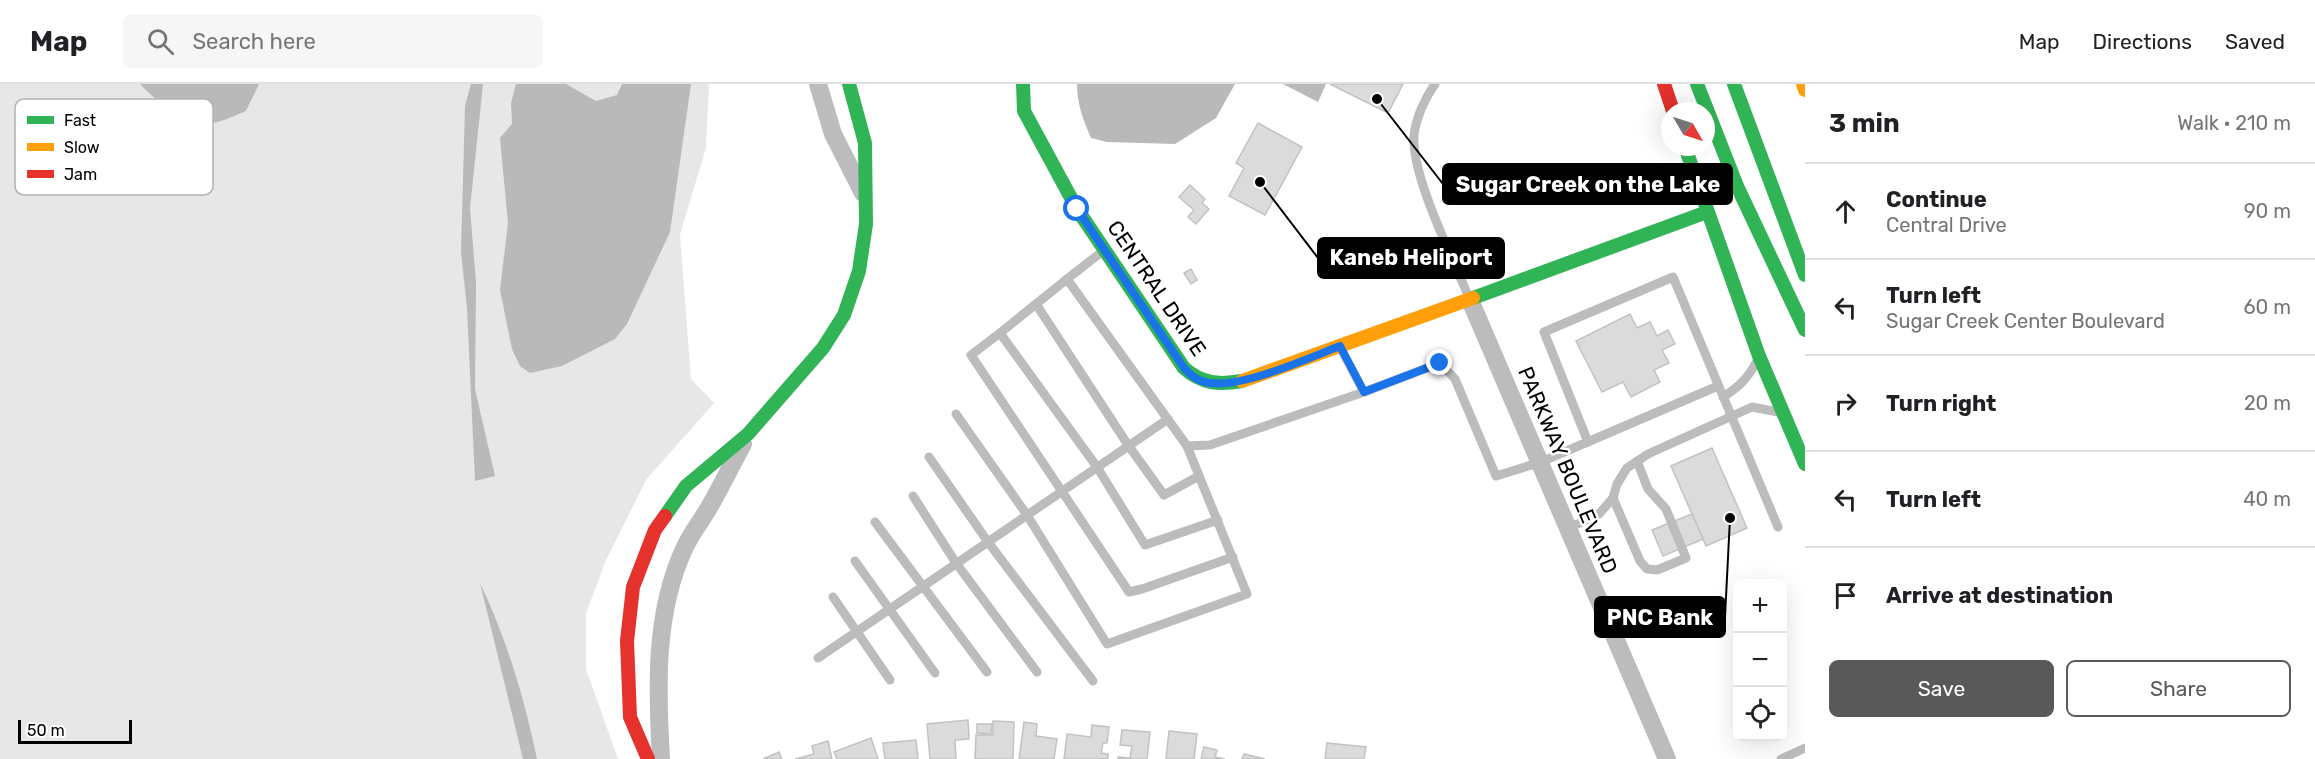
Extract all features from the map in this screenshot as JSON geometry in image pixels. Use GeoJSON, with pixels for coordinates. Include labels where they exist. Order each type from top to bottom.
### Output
{"type":"FeatureCollection","features":[{"type":"Feature","properties":{"kind":"main road"},"geometry":{"type":"LineString","coordinates":[[648,759],[630,717],[627,641],[633,587],[655,530],[686,486],[748,434],[823,348],[844,315],[859,271],[866,224],[865,143],[849,84]]}},
{"type":"Feature","properties":{"kind":"main road","name":"CENTRAL DRIVE"},"geometry":{"type":"LineString","coordinates":[[1023,84],[1024,111],[1077,209],[1191,376],[1203,382],[1217,384],[1251,379],[1340,346]]}},
{"type":"Feature","properties":{"kind":"main road"},"geometry":{"type":"LineString","coordinates":[[1664,84],[1670,102]]}},
{"type":"Feature","properties":{"kind":"main road"},"geometry":{"type":"LineString","coordinates":[[1697,84],[1737,186],[1805,330]]}},
{"type":"Feature","properties":{"kind":"main road"},"geometry":{"type":"LineString","coordinates":[[1734,84],[1805,275]]}},
{"type":"Feature","properties":{"kind":"main road"},"geometry":{"type":"LineString","coordinates":[[1803,84],[1805,90]]}},
{"type":"Feature","properties":{"kind":"main road"},"geometry":{"type":"LineString","coordinates":[[1688,156],[1759,356],[1805,464]]}},
{"type":"Feature","properties":{"kind":"main road"},"geometry":{"type":"LineString","coordinates":[[1340,346],[1707,212]]}},
{"type":"Feature","properties":{"kind":"street"},"geometry":{"type":"LineString","coordinates":[[818,84],[833,134],[865,197]]}},
{"type":"Feature","properties":{"kind":"street","name":"PARKWAY BOULEVARD"},"geometry":{"type":"LineString","coordinates":[[1470,300],[1667,759]]}},
{"type":"Feature","properties":{"kind":"street"},"geometry":{"type":"LineString","coordinates":[[661,759],[660,649],[667,598],[684,548],[711,504],[748,434]]}},
{"type":"Feature","properties":{"kind":"lane"},"geometry":{"type":"LineString","coordinates":[[1435,84],[1419,115],[1414,136],[1416,156],[1424,187],[1470,300]]}},
{"type":"Feature","properties":{"kind":"lane"},"geometry":{"type":"LineString","coordinates":[[1105,250],[971,355],[1129,592],[1233,557]]}},
{"type":"Feature","properties":{"kind":"lane"},"geometry":{"type":"LineString","coordinates":[[1588,442],[1544,332],[1673,278],[1778,527]]}},
{"type":"Feature","properties":{"kind":"lane"},"geometry":{"type":"LineString","coordinates":[[956,414],[1027,515],[1107,644],[1248,594],[1187,446],[1067,279]]}},
{"type":"Feature","properties":{"kind":"lane"},"geometry":{"type":"LineString","coordinates":[[1036,304],[1128,445],[1164,495],[1199,476]]}},
{"type":"Feature","properties":{"kind":"lane"},"geometry":{"type":"LineString","coordinates":[[1000,333],[1098,466],[1145,545],[1218,520]]}},
{"type":"Feature","properties":{"kind":"lane"},"geometry":{"type":"LineString","coordinates":[[1340,346],[1364,392]]}},
{"type":"Feature","properties":{"kind":"lane"},"geometry":{"type":"LineString","coordinates":[[1723,397],[1739,387],[1749,375],[1759,356]]}},
{"type":"Feature","properties":{"kind":"lane"},"geometry":{"type":"LineString","coordinates":[[1187,446],[1210,445],[1440,363],[1455,379],[1496,476],[1541,462],[1718,386]]}},
{"type":"Feature","properties":{"kind":"lane"},"geometry":{"type":"LineString","coordinates":[[1569,528],[1599,514],[1613,498],[1617,484],[1627,468],[1648,454],[1752,407],[1784,414]]}},
{"type":"Feature","properties":{"kind":"lane"},"geometry":{"type":"LineString","coordinates":[[818,658],[1168,419]]}},
{"type":"Feature","properties":{"kind":"lane"},"geometry":{"type":"LineString","coordinates":[[929,457],[988,542],[1093,681]]}},
{"type":"Feature","properties":{"kind":"lane"},"geometry":{"type":"LineString","coordinates":[[1613,498],[1640,561],[1647,569],[1657,570],[1686,558],[1666,509],[1648,489],[1637,461]]}},
{"type":"Feature","properties":{"kind":"lane"},"geometry":{"type":"LineString","coordinates":[[913,496],[956,563],[1037,672]]}},
{"type":"Feature","properties":{"kind":"lane"},"geometry":{"type":"LineString","coordinates":[[875,522],[987,672]]}},
{"type":"Feature","properties":{"kind":"lane"},"geometry":{"type":"LineString","coordinates":[[855,561],[935,673]]}},
{"type":"Feature","properties":{"kind":"lane"},"geometry":{"type":"LineString","coordinates":[[833,597],[890,680]]}},
{"type":"Feature","properties":{"kind":"lane"},"geometry":{"type":"LineString","coordinates":[[1781,759],[1805,748]]}},
{"type":"Feature","properties":{"kind":"shaded area"},"geometry":{"type":"Polygon","coordinates":[[[0,84],[709,84],[706,148],[680,234],[691,379],[714,403],[646,480],[606,560],[586,613],[586,669],[618,759],[0,759],[0,84]]]}},
{"type":"Feature","properties":{"kind":"shaded area"},"geometry":{"type":"Polygon","coordinates":[[[140,84],[259,84],[246,111],[213,123],[213,99],[155,99],[140,84]]]}},
{"type":"Feature","properties":{"kind":"shaded area"},"geometry":{"type":"Polygon","coordinates":[[[471,84],[483,84],[470,208],[476,283],[475,389],[495,476],[475,481],[467,308],[461,252],[465,106],[471,84]]]}},
{"type":"Feature","properties":{"kind":"shaded area"},"geometry":{"type":"Polygon","coordinates":[[[516,84],[566,84],[596,101],[617,95],[622,84],[691,84],[670,232],[627,324],[615,339],[562,366],[530,373],[520,366],[512,349],[500,290],[508,223],[500,138],[512,124],[511,103],[516,84]]]}},
{"type":"Feature","properties":{"kind":"shaded area"},"geometry":{"type":"Polygon","coordinates":[[[1077,84],[1235,84],[1216,118],[1175,144],[1107,142],[1091,138],[1081,112],[1077,84]]]}},
{"type":"Feature","properties":{"kind":"shaded area"},"geometry":{"type":"Polygon","coordinates":[[[1283,84],[1326,84],[1318,102],[1283,84]]]}},
{"type":"Feature","properties":{"kind":"shaded area"},"geometry":{"type":"Polygon","coordinates":[[[480,583],[514,669],[537,759],[523,759],[480,583]]]}},
{"type":"Feature","properties":{"kind":"building"},"geometry":{"type":"Polygon","coordinates":[[[1330,84],[1403,84],[1388,113],[1330,84]]]}},
{"type":"Feature","properties":{"kind":"building"},"geometry":{"type":"Polygon","coordinates":[[[1258,123],[1302,147],[1265,215],[1229,196],[1244,168],[1236,163],[1258,123]]]}},
{"type":"Feature","properties":{"kind":"building"},"geometry":{"type":"Polygon","coordinates":[[[1190,185],[1205,199],[1202,203],[1209,209],[1196,224],[1188,217],[1194,210],[1179,197],[1190,185]]]}},
{"type":"Feature","properties":{"kind":"building"},"geometry":{"type":"Polygon","coordinates":[[[1191,269],[1197,280],[1191,284],[1184,273],[1191,269]]]}},
{"type":"Feature","properties":{"kind":"building"},"geometry":{"type":"Polygon","coordinates":[[[1630,314],[1637,328],[1650,322],[1657,336],[1668,330],[1675,344],[1662,350],[1669,363],[1654,370],[1660,382],[1631,397],[1623,382],[1602,392],[1576,341],[1630,314]]]}},
{"type":"Feature","properties":{"kind":"building"},"geometry":{"type":"Polygon","coordinates":[[[1712,448],[1747,528],[1706,546],[1671,466],[1712,448]]]}},
{"type":"Feature","properties":{"kind":"building"},"geometry":{"type":"Polygon","coordinates":[[[1692,514],[1703,539],[1663,556],[1652,530],[1692,514]]]}},
{"type":"Feature","properties":{"kind":"building"},"geometry":{"type":"Polygon","coordinates":[[[968,720],[969,739],[955,740],[956,759],[930,759],[927,724],[968,720]]]}},
{"type":"Feature","properties":{"kind":"building"},"geometry":{"type":"Polygon","coordinates":[[[993,721],[1014,722],[1013,759],[975,759],[976,735],[993,735],[993,721]]]}},
{"type":"Feature","properties":{"kind":"building"},"geometry":{"type":"Polygon","coordinates":[[[1024,722],[1037,724],[1036,736],[1057,739],[1054,759],[1019,759],[1024,722]]]}},
{"type":"Feature","properties":{"kind":"building"},"geometry":{"type":"Polygon","coordinates":[[[977,724],[992,724],[991,734],[977,733],[977,724]]]}},
{"type":"Feature","properties":{"kind":"building"},"geometry":{"type":"Polygon","coordinates":[[[1092,725],[1109,727],[1107,743],[1103,743],[1101,753],[1108,754],[1108,759],[1064,759],[1067,734],[1091,737],[1092,725]]]}},
{"type":"Feature","properties":{"kind":"building"},"geometry":{"type":"Polygon","coordinates":[[[1122,730],[1150,732],[1147,759],[1118,759],[1118,757],[1130,758],[1132,746],[1120,745],[1122,730]]]}},
{"type":"Feature","properties":{"kind":"building"},"geometry":{"type":"Polygon","coordinates":[[[1169,731],[1197,734],[1194,759],[1166,759],[1169,731]]]}},
{"type":"Feature","properties":{"kind":"building"},"geometry":{"type":"Polygon","coordinates":[[[871,738],[878,759],[837,759],[834,752],[871,738]]]}},
{"type":"Feature","properties":{"kind":"building"},"geometry":{"type":"Polygon","coordinates":[[[916,740],[918,759],[885,759],[883,743],[916,740]]]}},
{"type":"Feature","properties":{"kind":"building"},"geometry":{"type":"Polygon","coordinates":[[[828,741],[832,759],[795,759],[814,754],[812,746],[828,741]]]}},
{"type":"Feature","properties":{"kind":"building"},"geometry":{"type":"Polygon","coordinates":[[[1327,743],[1366,747],[1364,759],[1325,759],[1327,743]]]}},
{"type":"Feature","properties":{"kind":"building"},"geometry":{"type":"Polygon","coordinates":[[[1204,747],[1217,750],[1215,757],[1225,759],[1201,759],[1204,747]]]}},
{"type":"Feature","properties":{"kind":"building"},"geometry":{"type":"Polygon","coordinates":[[[779,752],[782,759],[763,759],[779,752]]]}},
{"type":"Feature","properties":{"kind":"building"},"geometry":{"type":"Polygon","coordinates":[[[1244,754],[1265,759],[1242,759],[1244,754]]]}},
{"type":"Feature","properties":{"kind":"traffic: fast"},"geometry":{"type":"LineString","coordinates":[[665,516],[686,486],[748,434],[823,348],[844,315],[859,271],[866,224],[865,143],[849,84]]}},
{"type":"Feature","properties":{"kind":"traffic: fast"},"geometry":{"type":"LineString","coordinates":[[1023,84],[1024,111],[1077,209],[1184,368],[1197,377],[1211,382],[1242,381]]}},
{"type":"Feature","properties":{"kind":"traffic: fast"},"geometry":{"type":"LineString","coordinates":[[1697,84],[1737,186],[1805,330]]}},
{"type":"Feature","properties":{"kind":"traffic: fast"},"geometry":{"type":"LineString","coordinates":[[1734,84],[1805,275]]}},
{"type":"Feature","properties":{"kind":"traffic: fast"},"geometry":{"type":"LineString","coordinates":[[1688,156],[1759,356],[1805,464]]}},
{"type":"Feature","properties":{"kind":"traffic: fast"},"geometry":{"type":"LineString","coordinates":[[1473,298],[1707,212]]}},
{"type":"Feature","properties":{"kind":"traffic: slow"},"geometry":{"type":"LineString","coordinates":[[1803,84],[1805,90]]}},
{"type":"Feature","properties":{"kind":"traffic: slow"},"geometry":{"type":"LineString","coordinates":[[1242,381],[1473,298]]}},
{"type":"Feature","properties":{"kind":"traffic: jam"},"geometry":{"type":"LineString","coordinates":[[1664,84],[1670,102]]}},
{"type":"Feature","properties":{"kind":"traffic: jam"},"geometry":{"type":"LineString","coordinates":[[648,759],[630,717],[627,641],[633,587],[655,530],[665,516]]}},
{"type":"Feature","properties":{"kind":"place","name":"Sugar Creek on the Lake"},"geometry":{"type":"Point","coordinates":[1377,99]}},
{"type":"Feature","properties":{"kind":"place","name":"Kaneb Heliport"},"geometry":{"type":"Point","coordinates":[1260,182]}},
{"type":"Feature","properties":{"kind":"place","name":"PNC Bank"},"geometry":{"type":"Point","coordinates":[1730,518]}},
{"type":"Feature","properties":{"kind":"route"},"geometry":{"type":"LineString","coordinates":[[1077,209],[1184,368],[1191,376],[1203,382],[1234,383],[1251,379],[1340,346],[1364,392],[1440,363]]}}]}
